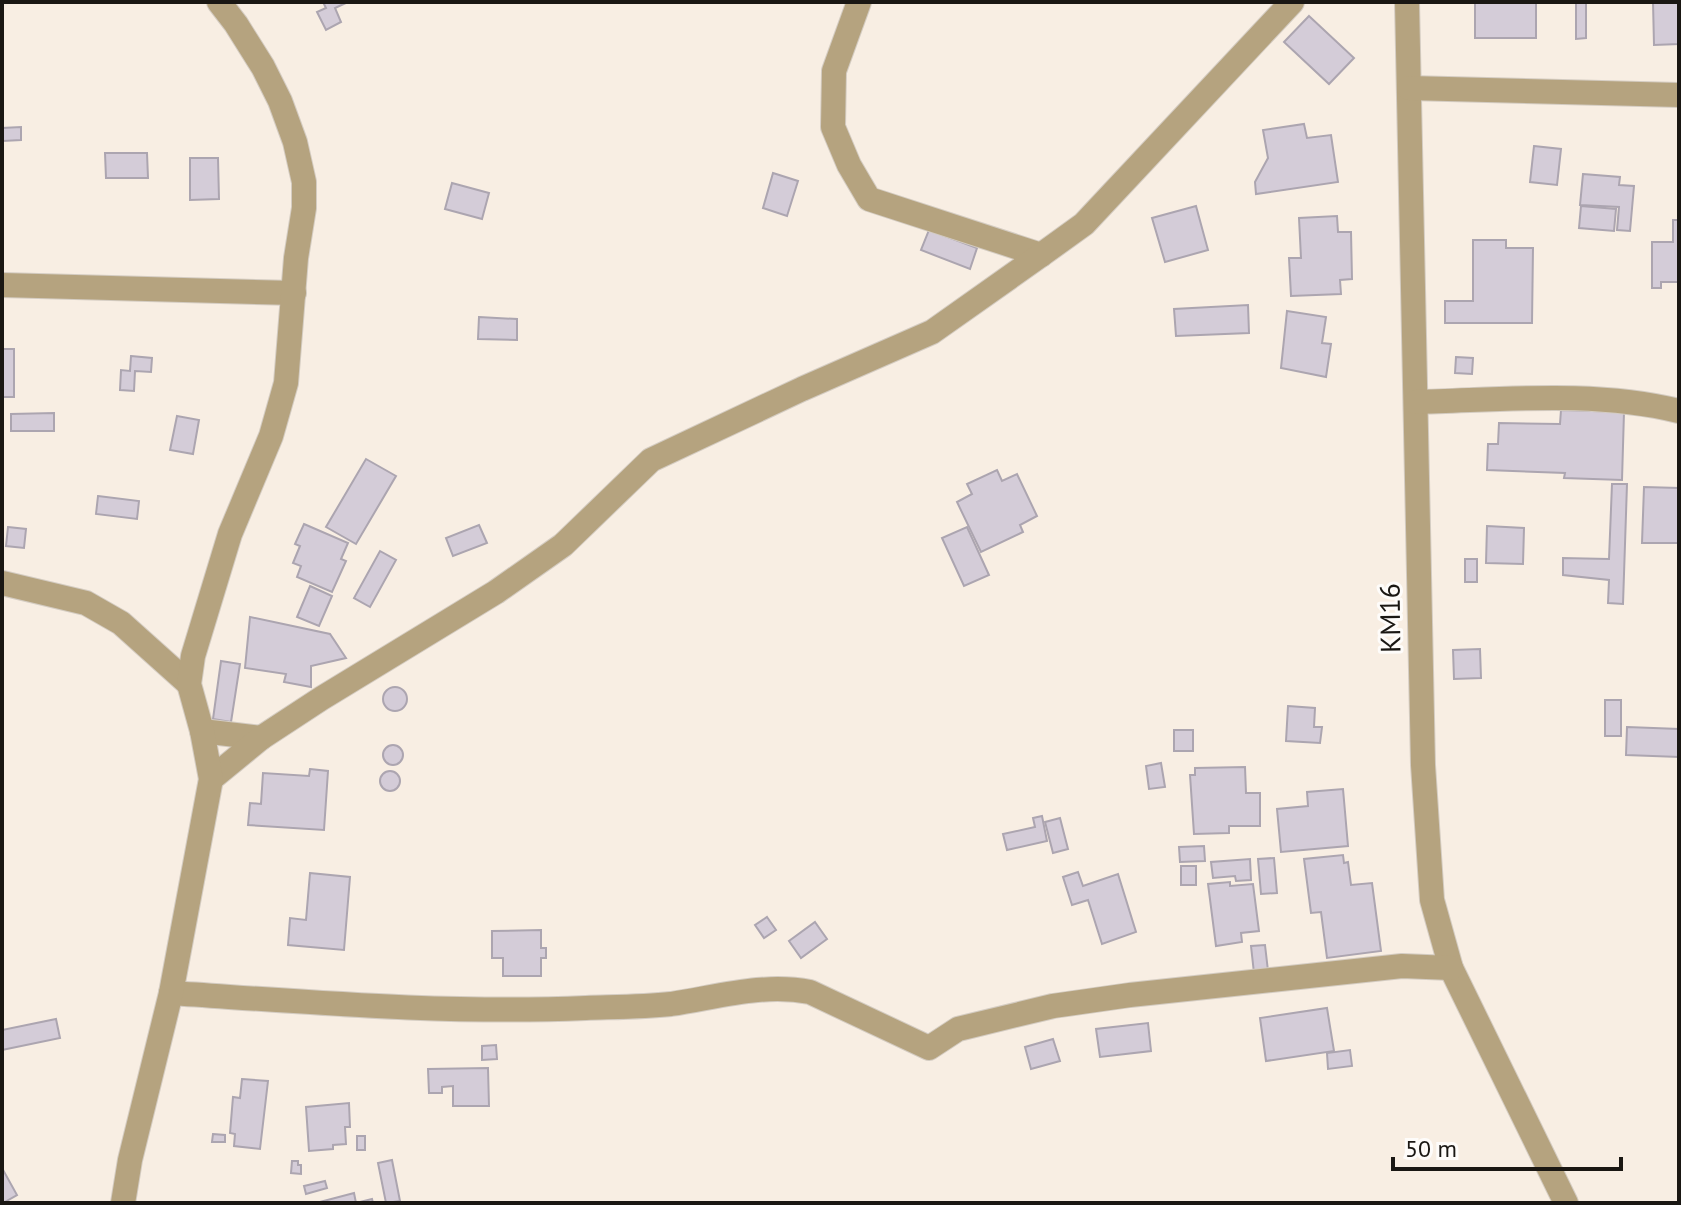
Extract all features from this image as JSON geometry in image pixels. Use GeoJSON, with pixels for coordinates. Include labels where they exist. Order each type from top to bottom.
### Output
{"type":"FeatureCollection","features":[{"type":"Feature","properties":{"kind":"street"},"geometry":{"type":"LineString","coordinates":[[123,1203],[130,1160],[171,993],[211,779],[189,684],[193,656],[230,534],[271,436],[286,383],[304,208],[304,182],[295,142],[280,101],[263,67],[219,2]]}},
{"type":"Feature","properties":{"kind":"street"},"geometry":{"type":"LineString","coordinates":[[859,2],[834,71],[833,127],[849,165],[869,199],[1041,255]]}},
{"type":"Feature","properties":{"kind":"street"},"geometry":{"type":"LineString","coordinates":[[211,779],[261,738],[496,592],[563,545],[651,460],[932,332],[1041,255],[1084,224],[1292,2]]}},
{"type":"Feature","properties":{"kind":"street","name":"KM16"},"geometry":{"type":"LineString","coordinates":[[1407,2],[1423,765],[1432,900],[1451,968],[1566,1203]]}},
{"type":"Feature","properties":{"kind":"street"},"geometry":{"type":"LineString","coordinates":[[1409,88],[1678,96]]}},
{"type":"Feature","properties":{"kind":"street"},"geometry":{"type":"LineString","coordinates":[[2,285],[294,293]]}},
{"type":"Feature","properties":{"kind":"street"},"geometry":{"type":"LineString","coordinates":[[1416,402],[1594,398],[1642,402],[1679,411]]}},
{"type":"Feature","properties":{"kind":"street"},"geometry":{"type":"LineString","coordinates":[[2,583],[86,603],[121,623],[189,684]]}},
{"type":"Feature","properties":{"kind":"street"},"geometry":{"type":"LineString","coordinates":[[202,731],[261,738]]}},
{"type":"Feature","properties":{"kind":"street"},"geometry":{"type":"LineString","coordinates":[[171,993],[395,1007],[583,1009],[668,1004],[764,988],[791,988],[810,992],[929,1048],[958,1029],[1053,1006],[1402,966],[1451,968]]}},
{"type":"Feature","properties":{"kind":"building"},"geometry":{"type":"Polygon","coordinates":[[[323,2],[348,2],[335,8],[341,22],[326,30],[317,12],[326,8],[323,2]]]}},
{"type":"Feature","properties":{"kind":"building"},"geometry":{"type":"Polygon","coordinates":[[[1475,2],[1536,2],[1536,38],[1475,38],[1475,2]]]}},
{"type":"Feature","properties":{"kind":"building"},"geometry":{"type":"Polygon","coordinates":[[[1576,2],[1586,2],[1586,38],[1576,39],[1576,2]]]}},
{"type":"Feature","properties":{"kind":"building"},"geometry":{"type":"Polygon","coordinates":[[[1653,2],[1679,2],[1679,44],[1654,45],[1653,2]]]}},
{"type":"Feature","properties":{"kind":"building"},"geometry":{"type":"Polygon","coordinates":[[[1309,16],[1354,58],[1329,84],[1284,42],[1309,16]]]}},
{"type":"Feature","properties":{"kind":"building"},"geometry":{"type":"Polygon","coordinates":[[[1304,124],[1307,138],[1331,135],[1338,182],[1256,194],[1255,182],[1268,158],[1263,130],[1304,124]]]}},
{"type":"Feature","properties":{"kind":"building"},"geometry":{"type":"Polygon","coordinates":[[[21,127],[21,140],[3,141],[2,128],[21,127]]]}},
{"type":"Feature","properties":{"kind":"building"},"geometry":{"type":"Polygon","coordinates":[[[1534,146],[1561,149],[1557,185],[1530,182],[1534,146]]]}},
{"type":"Feature","properties":{"kind":"building"},"geometry":{"type":"Polygon","coordinates":[[[105,153],[147,153],[148,178],[106,178],[105,153]]]}},
{"type":"Feature","properties":{"kind":"building"},"geometry":{"type":"Polygon","coordinates":[[[190,158],[218,158],[219,199],[190,200],[190,158]]]}},
{"type":"Feature","properties":{"kind":"building"},"geometry":{"type":"Polygon","coordinates":[[[773,173],[798,181],[787,216],[763,208],[773,173]]]}},
{"type":"Feature","properties":{"kind":"building"},"geometry":{"type":"Polygon","coordinates":[[[1583,174],[1620,177],[1619,185],[1634,186],[1630,231],[1617,230],[1619,207],[1580,205],[1583,174]]]}},
{"type":"Feature","properties":{"kind":"building"},"geometry":{"type":"Polygon","coordinates":[[[452,183],[489,193],[482,219],[445,209],[452,183]]]}},
{"type":"Feature","properties":{"kind":"building"},"geometry":{"type":"Polygon","coordinates":[[[1196,206],[1208,250],[1165,262],[1152,218],[1196,206]]]}},
{"type":"Feature","properties":{"kind":"building"},"geometry":{"type":"Polygon","coordinates":[[[1581,206],[1616,209],[1614,231],[1579,228],[1581,206]]]}},
{"type":"Feature","properties":{"kind":"building"},"geometry":{"type":"Polygon","coordinates":[[[1337,216],[1338,232],[1351,232],[1352,279],[1340,280],[1341,294],[1291,296],[1289,258],[1301,258],[1299,218],[1337,216]]]}},
{"type":"Feature","properties":{"kind":"building"},"geometry":{"type":"Polygon","coordinates":[[[1673,220],[1679,220],[1679,282],[1661,282],[1661,288],[1652,288],[1652,242],[1673,242],[1673,220]]]}},
{"type":"Feature","properties":{"kind":"building"},"geometry":{"type":"Polygon","coordinates":[[[929,230],[977,248],[970,269],[921,250],[929,230]]]}},
{"type":"Feature","properties":{"kind":"building"},"geometry":{"type":"Polygon","coordinates":[[[1473,240],[1506,240],[1506,248],[1533,248],[1532,323],[1445,323],[1445,301],[1473,301],[1473,240]]]}},
{"type":"Feature","properties":{"kind":"building"},"geometry":{"type":"Polygon","coordinates":[[[1248,305],[1249,333],[1176,336],[1174,309],[1248,305]]]}},
{"type":"Feature","properties":{"kind":"building"},"geometry":{"type":"Polygon","coordinates":[[[1287,311],[1326,317],[1322,343],[1331,344],[1326,377],[1281,368],[1287,311]]]}},
{"type":"Feature","properties":{"kind":"building"},"geometry":{"type":"Polygon","coordinates":[[[479,317],[517,319],[517,340],[478,339],[479,317]]]}},
{"type":"Feature","properties":{"kind":"building"},"geometry":{"type":"Polygon","coordinates":[[[2,349],[14,349],[14,397],[2,397],[2,349]]]}},
{"type":"Feature","properties":{"kind":"building"},"geometry":{"type":"Polygon","coordinates":[[[131,356],[152,358],[151,372],[135,371],[134,391],[120,390],[121,370],[130,371],[131,356]]]}},
{"type":"Feature","properties":{"kind":"building"},"geometry":{"type":"Polygon","coordinates":[[[1456,357],[1473,358],[1472,374],[1455,373],[1456,357]]]}},
{"type":"Feature","properties":{"kind":"building"},"geometry":{"type":"Polygon","coordinates":[[[1561,410],[1624,412],[1622,480],[1564,478],[1565,473],[1487,470],[1488,444],[1498,444],[1499,423],[1560,424],[1561,410]]]}},
{"type":"Feature","properties":{"kind":"building"},"geometry":{"type":"Polygon","coordinates":[[[54,413],[54,431],[11,431],[11,414],[54,413]]]}},
{"type":"Feature","properties":{"kind":"building"},"geometry":{"type":"Polygon","coordinates":[[[177,416],[199,420],[193,454],[170,450],[177,416]]]}},
{"type":"Feature","properties":{"kind":"building"},"geometry":{"type":"Polygon","coordinates":[[[366,459],[396,476],[356,544],[326,527],[366,459]]]}},
{"type":"Feature","properties":{"kind":"building"},"geometry":{"type":"Polygon","coordinates":[[[997,470],[1002,481],[1017,474],[1037,516],[1020,525],[1023,532],[981,552],[957,502],[972,494],[967,484],[997,470]]]}},
{"type":"Feature","properties":{"kind":"building"},"geometry":{"type":"Polygon","coordinates":[[[1612,484],[1627,484],[1623,604],[1608,603],[1609,580],[1563,575],[1563,558],[1609,559],[1612,484]]]}},
{"type":"Feature","properties":{"kind":"building"},"geometry":{"type":"Polygon","coordinates":[[[1644,487],[1679,488],[1679,543],[1642,543],[1644,487]]]}},
{"type":"Feature","properties":{"kind":"building"},"geometry":{"type":"Polygon","coordinates":[[[98,496],[139,501],[137,519],[96,514],[98,496]]]}},
{"type":"Feature","properties":{"kind":"building"},"geometry":{"type":"Polygon","coordinates":[[[304,524],[348,543],[341,559],[346,561],[332,592],[297,577],[301,566],[293,563],[300,546],[295,544],[304,524]]]}},
{"type":"Feature","properties":{"kind":"building"},"geometry":{"type":"Polygon","coordinates":[[[479,525],[487,543],[453,556],[446,538],[479,525]]]}},
{"type":"Feature","properties":{"kind":"building"},"geometry":{"type":"Polygon","coordinates":[[[1487,526],[1524,528],[1523,564],[1486,563],[1487,526]]]}},
{"type":"Feature","properties":{"kind":"building"},"geometry":{"type":"Polygon","coordinates":[[[8,527],[26,529],[24,548],[6,546],[8,527]]]}},
{"type":"Feature","properties":{"kind":"building"},"geometry":{"type":"Polygon","coordinates":[[[967,527],[989,575],[964,586],[942,538],[967,527]]]}},
{"type":"Feature","properties":{"kind":"building"},"geometry":{"type":"Polygon","coordinates":[[[380,551],[396,560],[370,607],[354,598],[380,551]]]}},
{"type":"Feature","properties":{"kind":"building"},"geometry":{"type":"Polygon","coordinates":[[[1465,559],[1477,559],[1477,582],[1465,582],[1465,559]]]}},
{"type":"Feature","properties":{"kind":"building"},"geometry":{"type":"Polygon","coordinates":[[[310,586],[332,596],[319,626],[297,617],[310,586]]]}},
{"type":"Feature","properties":{"kind":"building"},"geometry":{"type":"Polygon","coordinates":[[[250,617],[330,634],[346,658],[311,666],[311,687],[284,682],[286,674],[245,668],[250,617]]]}},
{"type":"Feature","properties":{"kind":"building"},"geometry":{"type":"Polygon","coordinates":[[[1480,649],[1481,678],[1454,679],[1453,650],[1480,649]]]}},
{"type":"Feature","properties":{"kind":"building"},"geometry":{"type":"Polygon","coordinates":[[[221,661],[240,664],[231,722],[213,719],[221,661]]]}},
{"type":"Feature","properties":{"kind":"building"},"geometry":{"type":"Polygon","coordinates":[[[395,687],[404,690],[407,699],[404,708],[395,711],[386,708],[383,699],[386,690],[395,687]]]}},
{"type":"Feature","properties":{"kind":"building"},"geometry":{"type":"Polygon","coordinates":[[[1605,700],[1621,700],[1621,736],[1605,736],[1605,700]]]}},
{"type":"Feature","properties":{"kind":"building"},"geometry":{"type":"Polygon","coordinates":[[[1288,706],[1315,708],[1314,727],[1322,727],[1320,743],[1286,741],[1288,706]]]}},
{"type":"Feature","properties":{"kind":"building"},"geometry":{"type":"Polygon","coordinates":[[[1627,727],[1679,729],[1679,757],[1626,755],[1627,727]]]}},
{"type":"Feature","properties":{"kind":"building"},"geometry":{"type":"Polygon","coordinates":[[[1174,730],[1193,730],[1193,751],[1174,751],[1174,730]]]}},
{"type":"Feature","properties":{"kind":"building"},"geometry":{"type":"Polygon","coordinates":[[[393,745],[400,748],[403,755],[400,762],[393,765],[386,762],[383,755],[386,748],[393,745]]]}},
{"type":"Feature","properties":{"kind":"building"},"geometry":{"type":"Polygon","coordinates":[[[1161,763],[1165,787],[1149,789],[1146,766],[1161,763]]]}},
{"type":"Feature","properties":{"kind":"building"},"geometry":{"type":"Polygon","coordinates":[[[1245,767],[1246,793],[1260,793],[1260,826],[1229,826],[1229,833],[1194,834],[1190,775],[1195,775],[1195,768],[1245,767]]]}},
{"type":"Feature","properties":{"kind":"building"},"geometry":{"type":"Polygon","coordinates":[[[310,769],[328,771],[324,830],[248,825],[250,803],[261,804],[263,773],[309,776],[310,769]]]}},
{"type":"Feature","properties":{"kind":"building"},"geometry":{"type":"Polygon","coordinates":[[[390,771],[397,774],[400,781],[397,788],[390,791],[383,788],[380,781],[383,774],[390,771]]]}},
{"type":"Feature","properties":{"kind":"building"},"geometry":{"type":"Polygon","coordinates":[[[1343,789],[1348,846],[1281,852],[1277,809],[1308,806],[1307,792],[1343,789]]]}},
{"type":"Feature","properties":{"kind":"building"},"geometry":{"type":"Polygon","coordinates":[[[1042,816],[1047,841],[1007,850],[1003,834],[1035,827],[1033,818],[1042,816]]]}},
{"type":"Feature","properties":{"kind":"building"},"geometry":{"type":"Polygon","coordinates":[[[1060,818],[1068,849],[1053,853],[1045,822],[1060,818]]]}},
{"type":"Feature","properties":{"kind":"building"},"geometry":{"type":"Polygon","coordinates":[[[1204,846],[1205,861],[1180,862],[1179,847],[1204,846]]]}},
{"type":"Feature","properties":{"kind":"building"},"geometry":{"type":"Polygon","coordinates":[[[1343,855],[1344,863],[1348,862],[1351,885],[1372,883],[1381,951],[1327,958],[1321,912],[1311,913],[1304,859],[1343,855]]]}},
{"type":"Feature","properties":{"kind":"building"},"geometry":{"type":"Polygon","coordinates":[[[1274,858],[1277,893],[1261,894],[1258,859],[1274,858]]]}},
{"type":"Feature","properties":{"kind":"building"},"geometry":{"type":"Polygon","coordinates":[[[1250,859],[1251,880],[1236,881],[1235,876],[1213,878],[1211,862],[1250,859]]]}},
{"type":"Feature","properties":{"kind":"building"},"geometry":{"type":"Polygon","coordinates":[[[1181,866],[1196,866],[1196,885],[1181,885],[1181,866]]]}},
{"type":"Feature","properties":{"kind":"building"},"geometry":{"type":"Polygon","coordinates":[[[1078,872],[1083,886],[1118,874],[1136,932],[1102,944],[1088,900],[1072,905],[1063,877],[1078,872]]]}},
{"type":"Feature","properties":{"kind":"building"},"geometry":{"type":"Polygon","coordinates":[[[310,873],[350,877],[344,950],[288,945],[290,918],[306,920],[310,873]]]}},
{"type":"Feature","properties":{"kind":"building"},"geometry":{"type":"Polygon","coordinates":[[[1230,882],[1230,886],[1253,884],[1259,931],[1241,933],[1242,942],[1216,946],[1208,884],[1230,882]]]}},
{"type":"Feature","properties":{"kind":"building"},"geometry":{"type":"Polygon","coordinates":[[[767,917],[776,930],[764,938],[755,925],[767,917]]]}},
{"type":"Feature","properties":{"kind":"building"},"geometry":{"type":"Polygon","coordinates":[[[815,922],[827,939],[801,958],[789,941],[815,922]]]}},
{"type":"Feature","properties":{"kind":"building"},"geometry":{"type":"Polygon","coordinates":[[[541,930],[541,948],[546,948],[546,958],[541,958],[541,976],[503,976],[503,958],[492,958],[492,931],[541,930]]]}},
{"type":"Feature","properties":{"kind":"building"},"geometry":{"type":"Polygon","coordinates":[[[1265,945],[1268,971],[1254,973],[1251,946],[1265,945]]]}},
{"type":"Feature","properties":{"kind":"building"},"geometry":{"type":"Polygon","coordinates":[[[1327,1008],[1334,1051],[1266,1061],[1260,1018],[1327,1008]]]}},
{"type":"Feature","properties":{"kind":"building"},"geometry":{"type":"Polygon","coordinates":[[[56,1019],[60,1038],[2,1050],[2,1030],[56,1019]]]}},
{"type":"Feature","properties":{"kind":"building"},"geometry":{"type":"Polygon","coordinates":[[[1148,1023],[1151,1051],[1100,1057],[1096,1029],[1148,1023]]]}},
{"type":"Feature","properties":{"kind":"building"},"geometry":{"type":"Polygon","coordinates":[[[1053,1039],[1060,1061],[1031,1069],[1025,1047],[1053,1039]]]}},
{"type":"Feature","properties":{"kind":"building"},"geometry":{"type":"Polygon","coordinates":[[[496,1045],[497,1059],[482,1060],[482,1046],[496,1045]]]}},
{"type":"Feature","properties":{"kind":"building"},"geometry":{"type":"Polygon","coordinates":[[[1350,1050],[1352,1066],[1328,1069],[1327,1053],[1350,1050]]]}},
{"type":"Feature","properties":{"kind":"building"},"geometry":{"type":"Polygon","coordinates":[[[488,1068],[489,1106],[453,1106],[453,1086],[442,1087],[442,1093],[429,1093],[428,1069],[488,1068]]]}},
{"type":"Feature","properties":{"kind":"building"},"geometry":{"type":"Polygon","coordinates":[[[242,1079],[268,1081],[260,1149],[234,1146],[235,1134],[230,1133],[233,1097],[240,1098],[242,1079]]]}},
{"type":"Feature","properties":{"kind":"building"},"geometry":{"type":"Polygon","coordinates":[[[349,1103],[350,1127],[345,1127],[346,1144],[333,1145],[333,1149],[309,1151],[306,1107],[349,1103]]]}},
{"type":"Feature","properties":{"kind":"building"},"geometry":{"type":"Polygon","coordinates":[[[213,1134],[225,1135],[225,1142],[212,1142],[213,1134]]]}},
{"type":"Feature","properties":{"kind":"building"},"geometry":{"type":"Polygon","coordinates":[[[357,1136],[365,1136],[365,1150],[357,1150],[357,1136]]]}},
{"type":"Feature","properties":{"kind":"building"},"geometry":{"type":"Polygon","coordinates":[[[392,1160],[400,1201],[386,1203],[378,1163],[392,1160]]]}},
{"type":"Feature","properties":{"kind":"building"},"geometry":{"type":"Polygon","coordinates":[[[292,1161],[298,1161],[301,1165],[301,1174],[291,1173],[292,1161]]]}},
{"type":"Feature","properties":{"kind":"building"},"geometry":{"type":"Polygon","coordinates":[[[2,1168],[17,1195],[3,1203],[2,1203],[2,1168]]]}},
{"type":"Feature","properties":{"kind":"building"},"geometry":{"type":"Polygon","coordinates":[[[325,1181],[327,1188],[306,1194],[304,1186],[325,1181]]]}},
{"type":"Feature","properties":{"kind":"building"},"geometry":{"type":"Polygon","coordinates":[[[354,1193],[356,1203],[316,1203],[354,1193]]]}}]}
